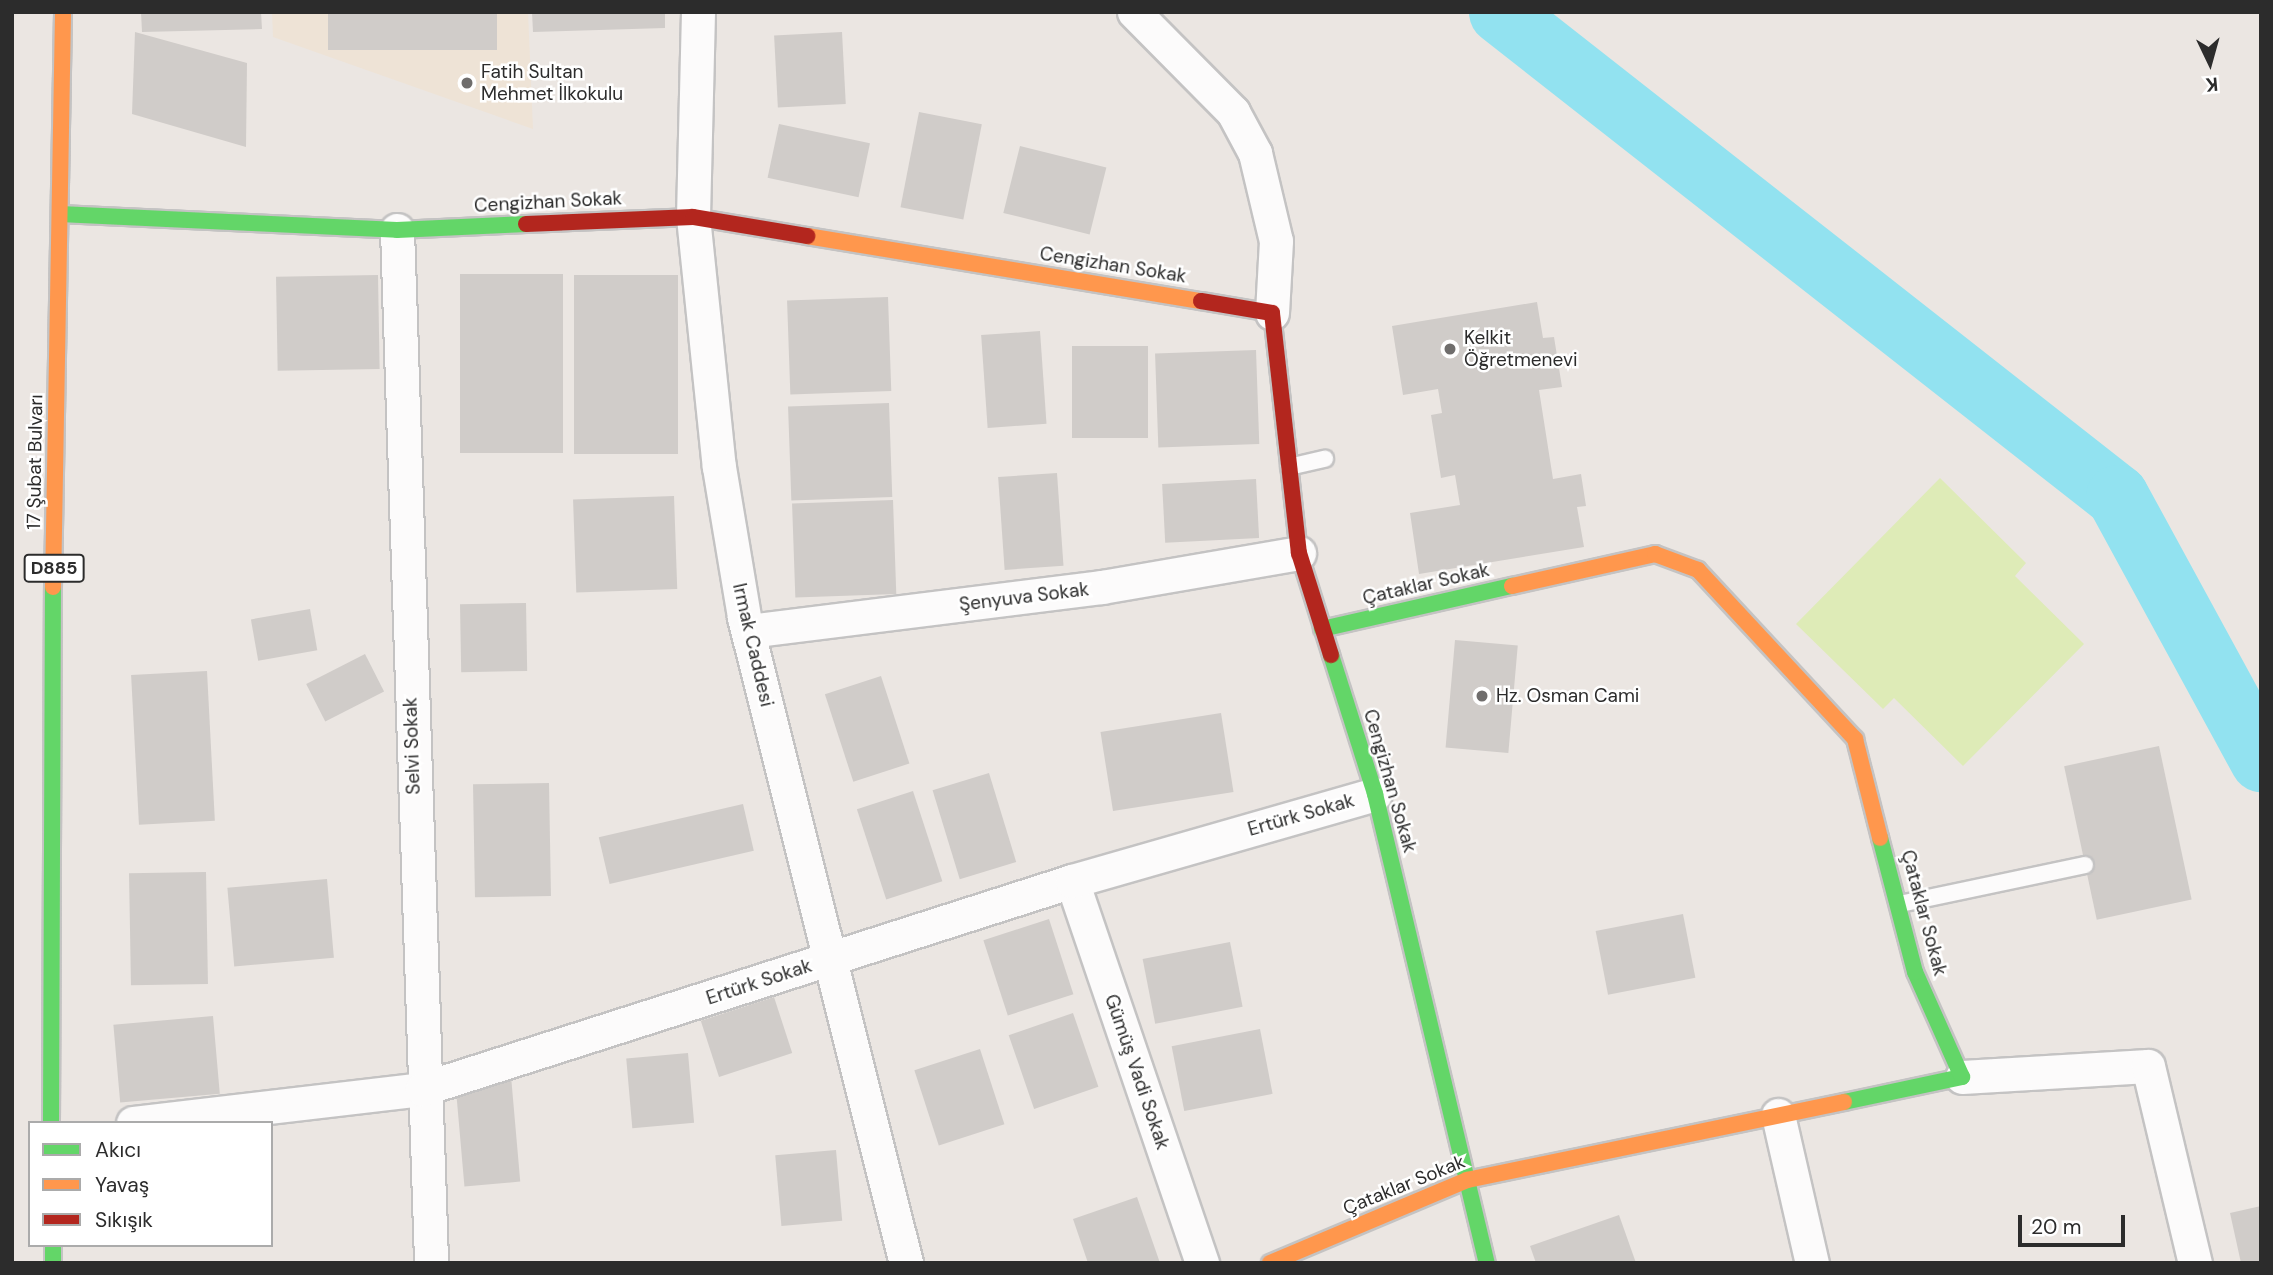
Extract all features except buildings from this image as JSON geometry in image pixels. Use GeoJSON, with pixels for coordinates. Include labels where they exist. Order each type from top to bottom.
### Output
{"type":"FeatureCollection","features":[{"type":"Feature","properties":{"kind":"main road","name":"17 Şubat Bulvarı"},"geometry":{"type":"LineString","coordinates":[[51,1121],[48,900],[63,12]]}},
{"type":"Feature","properties":{"kind":"main road","name":"Cengizhan Sokak"},"geometry":{"type":"LineString","coordinates":[[60,214],[397,230],[693,216],[1272,313],[1286,467],[1299,553],[1375,794],[1487,1263]]}},
{"type":"Feature","properties":{"kind":"main road","name":"Çataklar Sokak"},"geometry":{"type":"LineString","coordinates":[[1270,1263],[1468,1180],[1962,1077],[1915,972],[1900,904],[1855,739],[1698,570],[1655,554],[1322,629]]}},
{"type":"Feature","properties":{"kind":"street","name":"Irmak Caddesi"},"geometry":{"type":"LineString","coordinates":[[698,12],[693,216],[719,467],[748,631],[906,1263]]}},
{"type":"Feature","properties":{"kind":"street"},"geometry":{"type":"LineString","coordinates":[[1134,12],[1233,112],[1255,153],[1276,242],[1272,313]]}},
{"type":"Feature","properties":{"kind":"street","name":"Selvi Sokak"},"geometry":{"type":"LineString","coordinates":[[397,230],[422,1089],[431,1263]]}},
{"type":"Feature","properties":{"kind":"street","name":"Şenyuva Sokak"},"geometry":{"type":"LineString","coordinates":[[748,631],[1102,587],[1299,553]]}},
{"type":"Feature","properties":{"kind":"street","name":"Ertürk Sokak"},"geometry":{"type":"LineString","coordinates":[[150,1121],[422,1089],[1072,881],[1375,794]]}},
{"type":"Feature","properties":{"kind":"street","name":"Gümüş Vadi Sokak"},"geometry":{"type":"LineString","coordinates":[[1072,881],[1202,1263]]}},
{"type":"Feature","properties":{"kind":"street"},"geometry":{"type":"LineString","coordinates":[[1962,1077],[2148,1066],[2195,1263]]}},
{"type":"Feature","properties":{"kind":"street"},"geometry":{"type":"LineString","coordinates":[[1778,1115],[1812,1263]]}},
{"type":"Feature","properties":{"kind":"lane"},"geometry":{"type":"LineString","coordinates":[[1286,467],[1325,459]]}},
{"type":"Feature","properties":{"kind":"lane"},"geometry":{"type":"LineString","coordinates":[[1900,904],[2085,866]]}},
{"type":"Feature","properties":{"kind":"shaded area","name":"Fatih Sultan Mehmet İlkokulu"},"geometry":{"type":"Polygon","coordinates":[[[272,12],[528,12],[533,129],[273,37],[272,12]]]}},
{"type":"Feature","properties":{"kind":"green space"},"geometry":{"type":"Polygon","coordinates":[[[1940,478],[2026,563],[2015,576],[2084,644],[1963,766],[1894,698],[1883,709],[1796,624],[1940,478]]]}},
{"type":"Feature","properties":{"kind":"waterway"},"geometry":{"type":"LineString","coordinates":[[1500,12],[2117,496],[2261,760]]}},
{"type":"Feature","properties":{"kind":"traffic: fast"},"geometry":{"type":"LineString","coordinates":[[60,214],[397,230],[526,224]]}},
{"type":"Feature","properties":{"kind":"traffic: fast"},"geometry":{"type":"LineString","coordinates":[[1322,629],[1512,586]]}},
{"type":"Feature","properties":{"kind":"traffic: fast"},"geometry":{"type":"LineString","coordinates":[[51,1121],[53,587]]}},
{"type":"Feature","properties":{"kind":"traffic: fast"},"geometry":{"type":"LineString","coordinates":[[1331,655],[1375,794],[1487,1263]]}},
{"type":"Feature","properties":{"kind":"traffic: fast"},"geometry":{"type":"LineString","coordinates":[[1844,1102],[1962,1077],[1915,972],[1880,838]]}},
{"type":"Feature","properties":{"kind":"traffic: fast"},"geometry":{"type":"LineString","coordinates":[[53,1247],[53,1263]]}},
{"type":"Feature","properties":{"kind":"traffic: slow"},"geometry":{"type":"LineString","coordinates":[[53,587],[63,12]]}},
{"type":"Feature","properties":{"kind":"traffic: slow"},"geometry":{"type":"LineString","coordinates":[[807,236],[1201,301]]}},
{"type":"Feature","properties":{"kind":"traffic: slow"},"geometry":{"type":"LineString","coordinates":[[1512,586],[1655,554],[1698,570],[1855,739],[1880,838]]}},
{"type":"Feature","properties":{"kind":"traffic: slow"},"geometry":{"type":"LineString","coordinates":[[1270,1263],[1467,1180],[1844,1102]]}},
{"type":"Feature","properties":{"kind":"traffic: jam"},"geometry":{"type":"LineString","coordinates":[[526,224],[693,217],[807,236]]}},
{"type":"Feature","properties":{"kind":"traffic: jam"},"geometry":{"type":"LineString","coordinates":[[1201,301],[1272,313],[1299,553],[1331,655]]}},
{"type":"Feature","properties":{"kind":"place","name":"Fatih Sultan Mehmet İlkokulu"},"geometry":{"type":"Point","coordinates":[467,83]}},
{"type":"Feature","properties":{"kind":"place","name":"Kelkit Öğretmenevi"},"geometry":{"type":"Point","coordinates":[1450,349]}},
{"type":"Feature","properties":{"kind":"place","name":"Hz. Osman Cami"},"geometry":{"type":"Point","coordinates":[1482,696]}}]}
